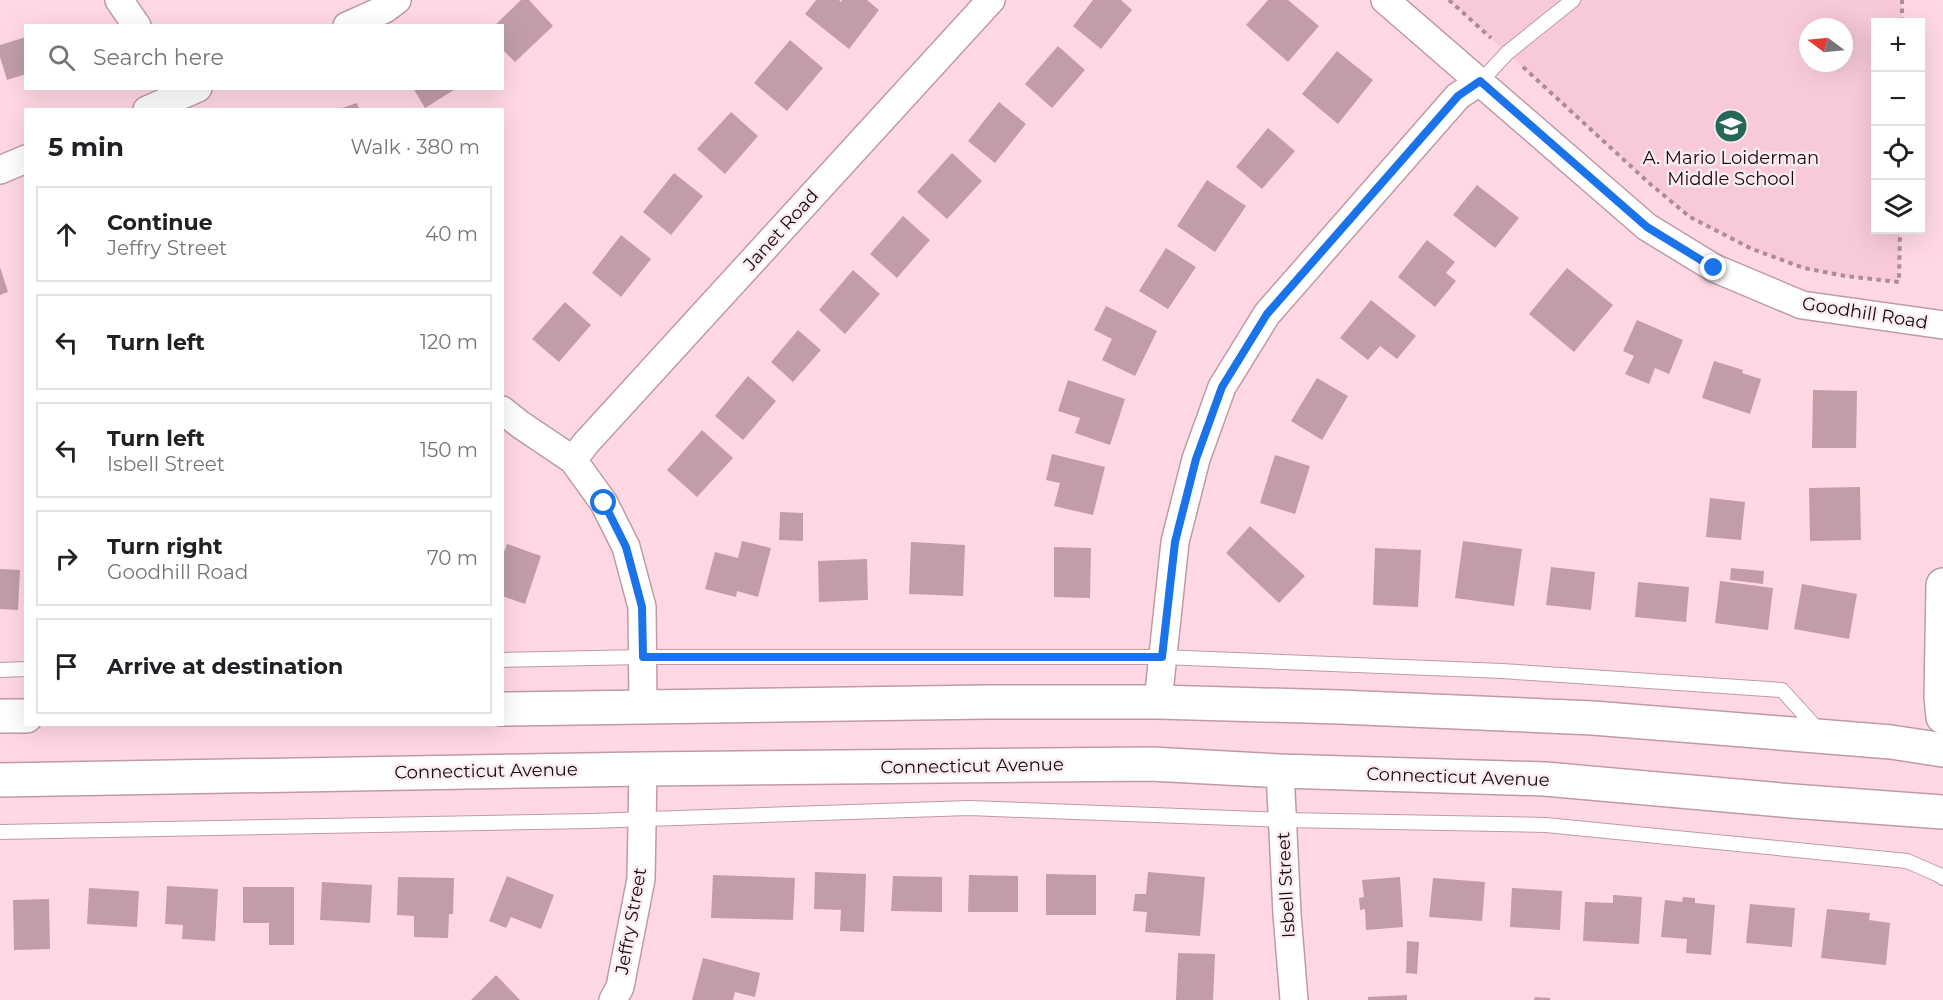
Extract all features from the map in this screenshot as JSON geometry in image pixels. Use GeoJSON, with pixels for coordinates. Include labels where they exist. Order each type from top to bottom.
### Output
{"type":"FeatureCollection","features":[{"type":"Feature","properties":{"kind":"main road"},"geometry":{"type":"LineString","coordinates":[[1943,585],[1941,697],[1943,717]]}},
{"type":"Feature","properties":{"kind":"main road"},"geometry":{"type":"LineString","coordinates":[[504,709],[987,702],[1158,702],[1340,707],[1581,718],[1824,736],[1891,742],[1943,750]]}},
{"type":"Feature","properties":{"kind":"main road"},"geometry":{"type":"LineString","coordinates":[[0,716],[24,716]]}},
{"type":"Feature","properties":{"kind":"main road","name":"Connecticut Avenue"},"geometry":{"type":"LineString","coordinates":[[0,780],[643,769],[1151,764],[1280,771],[1545,779],[1943,812]]}},
{"type":"Feature","properties":{"kind":"street"},"geometry":{"type":"LineString","coordinates":[[118,0],[136,24]]}},
{"type":"Feature","properties":{"kind":"street"},"geometry":{"type":"LineString","coordinates":[[351,24],[385,9],[397,0]]}},
{"type":"Feature","properties":{"kind":"street","name":"Janet Road"},"geometry":{"type":"LineString","coordinates":[[573,460],[991,0]]}},
{"type":"Feature","properties":{"kind":"street","name":"Goodhill Road"},"geometry":{"type":"LineString","coordinates":[[1385,0],[1647,227],[1714,268],[1802,305],[1943,325]]}},
{"type":"Feature","properties":{"kind":"street"},"geometry":{"type":"LineString","coordinates":[[1158,702],[1175,542],[1196,459],[1222,387],[1267,314],[1458,96],[1480,81]]}},
{"type":"Feature","properties":{"kind":"street"},"geometry":{"type":"LineString","coordinates":[[153,108],[191,95]]}},
{"type":"Feature","properties":{"kind":"street"},"geometry":{"type":"LineString","coordinates":[[0,170],[24,160]]}},
{"type":"Feature","properties":{"kind":"street"},"geometry":{"type":"LineString","coordinates":[[504,412],[573,460],[604,503],[626,547],[642,607],[643,706]]}},
{"type":"Feature","properties":{"kind":"street","name":"Jeffry Street"},"geometry":{"type":"LineString","coordinates":[[613,1000],[620,987],[641,879],[643,769]]}},
{"type":"Feature","properties":{"kind":"street","name":"Isbell Street"},"geometry":{"type":"LineString","coordinates":[[1280,771],[1294,1000]]}},
{"type":"Feature","properties":{"kind":"lane"},"geometry":{"type":"LineString","coordinates":[[1480,81],[1507,53],[1574,0]]}},
{"type":"Feature","properties":{"kind":"lane"},"geometry":{"type":"LineString","coordinates":[[504,660],[643,657],[1162,657],[1502,670],[1782,690],[1824,736]]}},
{"type":"Feature","properties":{"kind":"lane"},"geometry":{"type":"LineString","coordinates":[[0,670],[24,669]]}},
{"type":"Feature","properties":{"kind":"lane"},"geometry":{"type":"LineString","coordinates":[[0,832],[642,819],[969,808],[1283,820],[1546,825],[1907,861],[1943,878]]}},
{"type":"Feature","properties":{"kind":"path"},"geometry":{"type":"LineString","coordinates":[[1449,0],[1648,183],[1690,217],[1752,249],[1804,268],[1845,276],[1899,282],[1899,234]]}},
{"type":"Feature","properties":{"kind":"path"},"geometry":{"type":"LineString","coordinates":[[1902,0],[1902,18]]}},
{"type":"Feature","properties":{"kind":"shaded area","name":"A. Mario Loiderman Middle School"},"geometry":{"type":"Polygon","coordinates":[[[1449,0],[1902,0],[1902,18],[1871,18],[1871,234],[1900,234],[1899,282],[1845,276],[1804,268],[1752,249],[1690,217],[1649,183],[1449,0]]]}},
{"type":"Feature","properties":{"kind":"building"},"geometry":{"type":"Polygon","coordinates":[[[521,0],[529,0],[553,26],[515,62],[504,51],[504,24],[496,24],[521,0]]]}},
{"type":"Feature","properties":{"kind":"building"},"geometry":{"type":"Polygon","coordinates":[[[816,0],[839,0],[841,2],[842,0],[867,0],[879,10],[849,49],[805,14],[816,0]]]}},
{"type":"Feature","properties":{"kind":"building"},"geometry":{"type":"Polygon","coordinates":[[[1093,0],[1121,0],[1132,10],[1101,49],[1073,26],[1093,0]]]}},
{"type":"Feature","properties":{"kind":"building"},"geometry":{"type":"Polygon","coordinates":[[[1268,0],[1288,0],[1319,26],[1288,62],[1246,25],[1268,0]]]}},
{"type":"Feature","properties":{"kind":"building"},"geometry":{"type":"Polygon","coordinates":[[[24,38],[24,75],[7,80],[0,57],[0,45],[24,38]]]}},
{"type":"Feature","properties":{"kind":"building"},"geometry":{"type":"Polygon","coordinates":[[[790,40],[823,68],[787,111],[754,83],[790,40]]]}},
{"type":"Feature","properties":{"kind":"building"},"geometry":{"type":"Polygon","coordinates":[[[1058,46],[1085,70],[1052,108],[1025,84],[1058,46]]]}},
{"type":"Feature","properties":{"kind":"building"},"geometry":{"type":"Polygon","coordinates":[[[1337,51],[1373,80],[1338,124],[1302,94],[1337,51]]]}},
{"type":"Feature","properties":{"kind":"building"},"geometry":{"type":"Polygon","coordinates":[[[414,90],[454,90],[425,108],[414,90]]]}},
{"type":"Feature","properties":{"kind":"building"},"geometry":{"type":"Polygon","coordinates":[[[999,102],[1026,124],[995,163],[968,141],[999,102]]]}},
{"type":"Feature","properties":{"kind":"building"},"geometry":{"type":"Polygon","coordinates":[[[357,103],[358,108],[342,108],[357,103]]]}},
{"type":"Feature","properties":{"kind":"building"},"geometry":{"type":"Polygon","coordinates":[[[731,112],[758,136],[725,174],[697,149],[731,112]]]}},
{"type":"Feature","properties":{"kind":"building"},"geometry":{"type":"Polygon","coordinates":[[[1268,128],[1295,151],[1262,189],[1236,167],[1268,128]]]}},
{"type":"Feature","properties":{"kind":"building"},"geometry":{"type":"Polygon","coordinates":[[[952,153],[982,181],[947,219],[917,192],[952,153]]]}},
{"type":"Feature","properties":{"kind":"building"},"geometry":{"type":"Polygon","coordinates":[[[674,173],[703,196],[671,235],[643,212],[674,173]]]}},
{"type":"Feature","properties":{"kind":"building"},"geometry":{"type":"Polygon","coordinates":[[[1207,180],[1246,206],[1215,252],[1177,226],[1207,180]]]}},
{"type":"Feature","properties":{"kind":"building"},"geometry":{"type":"Polygon","coordinates":[[[1477,185],[1519,218],[1495,248],[1453,215],[1477,185]]]}},
{"type":"Feature","properties":{"kind":"building"},"geometry":{"type":"Polygon","coordinates":[[[903,216],[930,240],[897,278],[870,254],[903,216]]]}},
{"type":"Feature","properties":{"kind":"building"},"geometry":{"type":"Polygon","coordinates":[[[621,235],[651,259],[621,297],[592,273],[621,235]]]}},
{"type":"Feature","properties":{"kind":"building"},"geometry":{"type":"Polygon","coordinates":[[[1427,240],[1455,262],[1446,273],[1456,281],[1435,307],[1398,277],[1427,240]]]}},
{"type":"Feature","properties":{"kind":"building"},"geometry":{"type":"Polygon","coordinates":[[[1166,248],[1196,267],[1168,309],[1139,291],[1166,248]]]}},
{"type":"Feature","properties":{"kind":"building"},"geometry":{"type":"Polygon","coordinates":[[[0,267],[8,292],[0,295],[0,267]]]}},
{"type":"Feature","properties":{"kind":"building"},"geometry":{"type":"Polygon","coordinates":[[[1567,268],[1613,305],[1574,352],[1529,314],[1567,268]]]}},
{"type":"Feature","properties":{"kind":"building"},"geometry":{"type":"Polygon","coordinates":[[[853,270],[880,294],[845,334],[819,310],[853,270]]]}},
{"type":"Feature","properties":{"kind":"building"},"geometry":{"type":"Polygon","coordinates":[[[1371,300],[1416,336],[1397,359],[1380,346],[1368,360],[1340,338],[1371,300]]]}},
{"type":"Feature","properties":{"kind":"building"},"geometry":{"type":"Polygon","coordinates":[[[565,302],[591,325],[559,362],[532,339],[565,302]]]}},
{"type":"Feature","properties":{"kind":"building"},"geometry":{"type":"Polygon","coordinates":[[[1106,306],[1157,331],[1135,376],[1102,360],[1112,339],[1094,330],[1106,306]]]}},
{"type":"Feature","properties":{"kind":"building"},"geometry":{"type":"Polygon","coordinates":[[[1637,320],[1683,340],[1669,374],[1655,368],[1649,384],[1625,374],[1634,356],[1623,351],[1637,320]]]}},
{"type":"Feature","properties":{"kind":"building"},"geometry":{"type":"Polygon","coordinates":[[[798,330],[821,350],[793,382],[771,362],[798,330]]]}},
{"type":"Feature","properties":{"kind":"building"},"geometry":{"type":"Polygon","coordinates":[[[1714,361],[1743,370],[1742,373],[1761,379],[1750,414],[1702,398],[1714,361]]]}},
{"type":"Feature","properties":{"kind":"building"},"geometry":{"type":"Polygon","coordinates":[[[748,376],[776,401],[743,440],[715,416],[748,376]]]}},
{"type":"Feature","properties":{"kind":"building"},"geometry":{"type":"Polygon","coordinates":[[[1317,378],[1348,396],[1322,440],[1291,421],[1317,378]]]}},
{"type":"Feature","properties":{"kind":"building"},"geometry":{"type":"Polygon","coordinates":[[[1068,380],[1125,399],[1110,445],[1075,433],[1080,418],[1058,411],[1068,380]]]}},
{"type":"Feature","properties":{"kind":"building"},"geometry":{"type":"Polygon","coordinates":[[[1813,390],[1857,391],[1856,448],[1812,448],[1813,390]]]}},
{"type":"Feature","properties":{"kind":"building"},"geometry":{"type":"Polygon","coordinates":[[[702,430],[733,458],[697,497],[667,470],[702,430]]]}},
{"type":"Feature","properties":{"kind":"building"},"geometry":{"type":"Polygon","coordinates":[[[1052,454],[1105,467],[1093,515],[1054,506],[1060,483],[1046,480],[1052,454]]]}},
{"type":"Feature","properties":{"kind":"building"},"geometry":{"type":"Polygon","coordinates":[[[1275,455],[1310,466],[1295,514],[1260,503],[1275,455]]]}},
{"type":"Feature","properties":{"kind":"building"},"geometry":{"type":"Polygon","coordinates":[[[1860,487],[1861,540],[1810,541],[1809,488],[1860,487]]]}},
{"type":"Feature","properties":{"kind":"building"},"geometry":{"type":"Polygon","coordinates":[[[1710,498],[1745,502],[1741,540],[1706,537],[1710,498]]]}},
{"type":"Feature","properties":{"kind":"building"},"geometry":{"type":"Polygon","coordinates":[[[780,512],[803,513],[803,541],[779,540],[780,512]]]}},
{"type":"Feature","properties":{"kind":"building"},"geometry":{"type":"Polygon","coordinates":[[[1250,526],[1305,576],[1279,603],[1226,553],[1250,526]]]}},
{"type":"Feature","properties":{"kind":"building"},"geometry":{"type":"Polygon","coordinates":[[[742,541],[771,548],[758,597],[737,591],[736,597],[705,589],[715,552],[738,558],[742,541]]]}},
{"type":"Feature","properties":{"kind":"building"},"geometry":{"type":"Polygon","coordinates":[[[1463,541],[1522,549],[1514,606],[1455,598],[1463,541]]]}},
{"type":"Feature","properties":{"kind":"building"},"geometry":{"type":"Polygon","coordinates":[[[911,542],[965,545],[963,596],[909,594],[911,542]]]}},
{"type":"Feature","properties":{"kind":"building"},"geometry":{"type":"Polygon","coordinates":[[[507,544],[541,556],[525,604],[504,597],[504,552],[507,544]]]}},
{"type":"Feature","properties":{"kind":"building"},"geometry":{"type":"Polygon","coordinates":[[[1054,547],[1091,548],[1090,598],[1054,597],[1054,547]]]}},
{"type":"Feature","properties":{"kind":"building"},"geometry":{"type":"Polygon","coordinates":[[[1375,548],[1421,550],[1418,607],[1373,605],[1375,548]]]}},
{"type":"Feature","properties":{"kind":"building"},"geometry":{"type":"Polygon","coordinates":[[[867,559],[868,600],[819,602],[818,561],[867,559]]]}},
{"type":"Feature","properties":{"kind":"building"},"geometry":{"type":"Polygon","coordinates":[[[1551,567],[1595,572],[1591,610],[1546,605],[1551,567]]]}},
{"type":"Feature","properties":{"kind":"building"},"geometry":{"type":"Polygon","coordinates":[[[1731,568],[1764,571],[1763,584],[1730,580],[1731,568]]]}},
{"type":"Feature","properties":{"kind":"building"},"geometry":{"type":"Polygon","coordinates":[[[0,569],[20,570],[18,610],[0,609],[0,569]]]}},
{"type":"Feature","properties":{"kind":"building"},"geometry":{"type":"Polygon","coordinates":[[[1720,581],[1773,588],[1768,630],[1715,623],[1720,581]]]}},
{"type":"Feature","properties":{"kind":"building"},"geometry":{"type":"Polygon","coordinates":[[[1638,582],[1689,587],[1686,622],[1635,617],[1638,582]]]}},
{"type":"Feature","properties":{"kind":"building"},"geometry":{"type":"Polygon","coordinates":[[[1802,584],[1857,594],[1849,639],[1794,629],[1802,584]]]}},
{"type":"Feature","properties":{"kind":"building"},"geometry":{"type":"Polygon","coordinates":[[[815,872],[866,874],[864,932],[840,931],[841,910],[814,909],[815,872]]]}},
{"type":"Feature","properties":{"kind":"building"},"geometry":{"type":"Polygon","coordinates":[[[1148,872],[1205,877],[1200,936],[1145,932],[1147,912],[1133,911],[1135,894],[1146,894],[1148,872]]]}},
{"type":"Feature","properties":{"kind":"building"},"geometry":{"type":"Polygon","coordinates":[[[1046,874],[1096,875],[1096,915],[1046,915],[1046,874]]]}},
{"type":"Feature","properties":{"kind":"building"},"geometry":{"type":"Polygon","coordinates":[[[713,875],[795,878],[793,920],[711,918],[713,875]]]}},
{"type":"Feature","properties":{"kind":"building"},"geometry":{"type":"Polygon","coordinates":[[[969,875],[1018,876],[1018,912],[968,912],[969,875]]]}},
{"type":"Feature","properties":{"kind":"building"},"geometry":{"type":"Polygon","coordinates":[[[507,876],[554,895],[541,929],[511,917],[506,928],[489,921],[507,876]]]}},
{"type":"Feature","properties":{"kind":"building"},"geometry":{"type":"Polygon","coordinates":[[[893,876],[942,877],[942,912],[891,911],[893,876]]]}},
{"type":"Feature","properties":{"kind":"building"},"geometry":{"type":"Polygon","coordinates":[[[398,877],[454,878],[453,914],[449,914],[448,938],[414,937],[414,916],[397,915],[398,877]]]}},
{"type":"Feature","properties":{"kind":"building"},"geometry":{"type":"Polygon","coordinates":[[[1400,877],[1403,927],[1366,930],[1365,909],[1360,910],[1359,898],[1364,897],[1362,880],[1400,877]]]}},
{"type":"Feature","properties":{"kind":"building"},"geometry":{"type":"Polygon","coordinates":[[[1433,878],[1485,882],[1482,921],[1429,917],[1433,878]]]}},
{"type":"Feature","properties":{"kind":"building"},"geometry":{"type":"Polygon","coordinates":[[[322,882],[372,885],[370,923],[320,920],[322,882]]]}},
{"type":"Feature","properties":{"kind":"building"},"geometry":{"type":"Polygon","coordinates":[[[167,886],[218,889],[215,941],[182,939],[183,925],[165,924],[167,886]]]}},
{"type":"Feature","properties":{"kind":"building"},"geometry":{"type":"Polygon","coordinates":[[[243,887],[294,887],[294,945],[269,945],[269,923],[243,923],[243,887]]]}},
{"type":"Feature","properties":{"kind":"building"},"geometry":{"type":"Polygon","coordinates":[[[89,888],[139,891],[137,927],[87,924],[89,888]]]}},
{"type":"Feature","properties":{"kind":"building"},"geometry":{"type":"Polygon","coordinates":[[[1512,888],[1562,891],[1560,930],[1510,927],[1512,888]]]}},
{"type":"Feature","properties":{"kind":"building"},"geometry":{"type":"Polygon","coordinates":[[[1613,895],[1642,897],[1639,944],[1583,941],[1585,902],[1613,903],[1613,895]]]}},
{"type":"Feature","properties":{"kind":"building"},"geometry":{"type":"Polygon","coordinates":[[[1683,897],[1695,898],[1695,903],[1715,905],[1711,955],[1686,953],[1687,939],[1661,937],[1665,900],[1682,902],[1683,897]]]}},
{"type":"Feature","properties":{"kind":"building"},"geometry":{"type":"Polygon","coordinates":[[[49,899],[50,949],[14,950],[13,900],[49,899]]]}},
{"type":"Feature","properties":{"kind":"building"},"geometry":{"type":"Polygon","coordinates":[[[1750,904],[1795,908],[1792,947],[1746,943],[1750,904]]]}},
{"type":"Feature","properties":{"kind":"building"},"geometry":{"type":"Polygon","coordinates":[[[1827,909],[1870,913],[1869,920],[1890,923],[1886,965],[1821,958],[1827,909]]]}},
{"type":"Feature","properties":{"kind":"building"},"geometry":{"type":"Polygon","coordinates":[[[1407,941],[1419,942],[1417,974],[1406,973],[1407,941]]]}},
{"type":"Feature","properties":{"kind":"building"},"geometry":{"type":"Polygon","coordinates":[[[1178,953],[1215,954],[1213,1000],[1176,1000],[1178,953]]]}},
{"type":"Feature","properties":{"kind":"building"},"geometry":{"type":"Polygon","coordinates":[[[703,958],[760,973],[755,997],[735,992],[733,1000],[692,1000],[703,958]]]}},
{"type":"Feature","properties":{"kind":"building"},"geometry":{"type":"Polygon","coordinates":[[[496,975],[520,1000],[471,1000],[496,975]]]}},
{"type":"Feature","properties":{"kind":"building"},"geometry":{"type":"Polygon","coordinates":[[[1407,995],[1407,1000],[1368,1000],[1368,997],[1407,995]]]}},
{"type":"Feature","properties":{"kind":"building"},"geometry":{"type":"Polygon","coordinates":[[[1535,997],[1550,998],[1550,1000],[1534,1000],[1535,997]]]}},
{"type":"Feature","properties":{"kind":"place","name":"A. Mario Loiderman Middle School"},"geometry":{"type":"Point","coordinates":[1731,126]}},
{"type":"Feature","properties":{"kind":"route"},"geometry":{"type":"LineString","coordinates":[[604,503],[626,547],[642,607],[643,657],[1162,657],[1175,542],[1196,459],[1222,387],[1267,314],[1458,96],[1480,81],[1647,227],[1714,268]]}}]}
